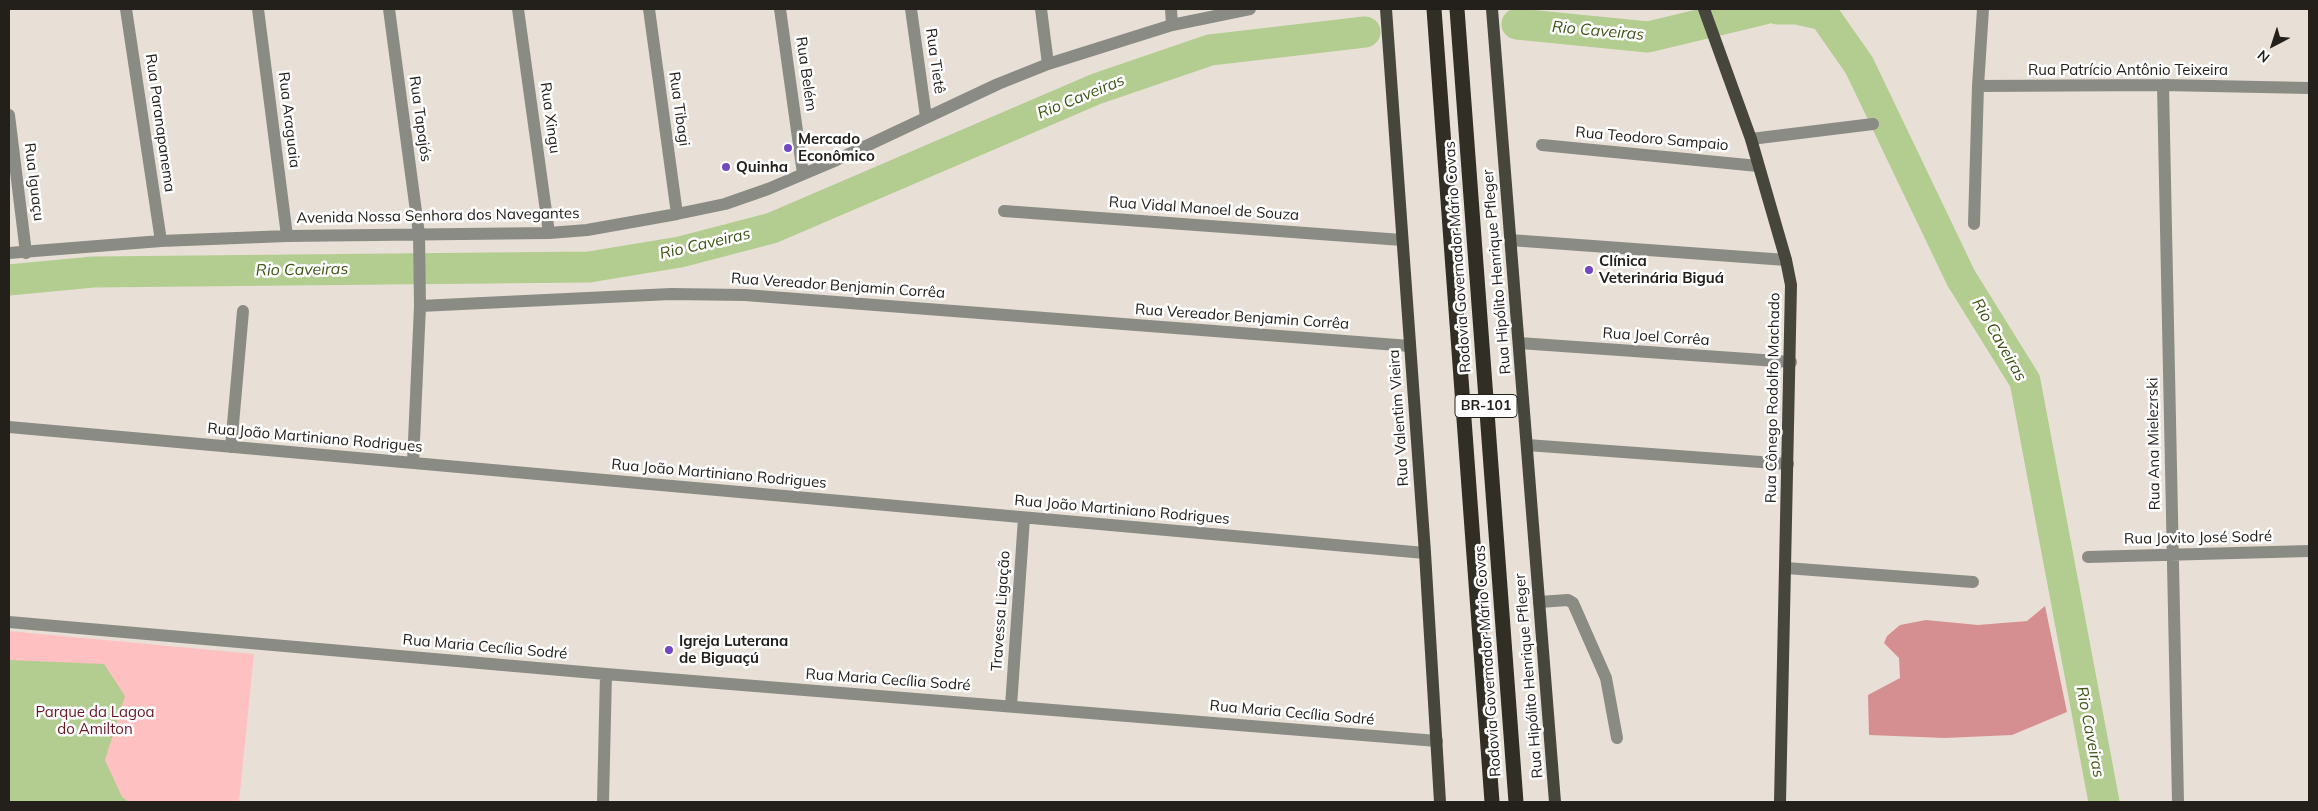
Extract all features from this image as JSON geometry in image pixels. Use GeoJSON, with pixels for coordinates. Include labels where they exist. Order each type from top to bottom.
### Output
{"type":"FeatureCollection","features":[{"type":"Feature","properties":{"kind":"highway","name":"Rodovia Governador Mário Covas"},"geometry":{"type":"LineString","coordinates":[[1434,9],[1492,802]]}},
{"type":"Feature","properties":{"kind":"highway","name":"Rodovia Governador Mário Covas"},"geometry":{"type":"LineString","coordinates":[[1457,9],[1516,802]]}},
{"type":"Feature","properties":{"kind":"main road","name":"Rua Valentim Vieira"},"geometry":{"type":"LineString","coordinates":[[1386,9],[1426,553],[1440,802]]}},
{"type":"Feature","properties":{"kind":"main road","name":"Rua Hipólito Henrique Pfleger"},"geometry":{"type":"LineString","coordinates":[[1492,9],[1555,802]]}},
{"type":"Feature","properties":{"kind":"main road","name":"Rua Cônego Rodolfo Machado"},"geometry":{"type":"LineString","coordinates":[[1704,9],[1751,139],[1786,260],[1791,285],[1791,362],[1780,802]]}},
{"type":"Feature","properties":{"kind":"street","name":"Rua Paranapanema"},"geometry":{"type":"LineString","coordinates":[[126,9],[161,241]]}},
{"type":"Feature","properties":{"kind":"street","name":"Rua Araguaia"},"geometry":{"type":"LineString","coordinates":[[258,9],[287,236]]}},
{"type":"Feature","properties":{"kind":"street","name":"Rua Tapajós"},"geometry":{"type":"LineString","coordinates":[[389,9],[419,234],[420,301]]}},
{"type":"Feature","properties":{"kind":"street","name":"Rua Xingu"},"geometry":{"type":"LineString","coordinates":[[518,9],[549,232]]}},
{"type":"Feature","properties":{"kind":"street","name":"Rua Tibagi"},"geometry":{"type":"LineString","coordinates":[[649,9],[677,214]]}},
{"type":"Feature","properties":{"kind":"street","name":"Rua Belém"},"geometry":{"type":"LineString","coordinates":[[780,9],[803,174]]}},
{"type":"Feature","properties":{"kind":"street","name":"Rua Tietê"},"geometry":{"type":"LineString","coordinates":[[910,9],[926,117]]}},
{"type":"Feature","properties":{"kind":"street"},"geometry":{"type":"LineString","coordinates":[[1041,9],[1048,64]]}},
{"type":"Feature","properties":{"kind":"street"},"geometry":{"type":"LineString","coordinates":[[1171,9],[1172,25]]}},
{"type":"Feature","properties":{"kind":"street","name":"Avenida Nossa Senhora dos Navegantes"},"geometry":{"type":"LineString","coordinates":[[9,253],[161,241],[287,236],[587,230],[677,214],[745,198],[803,174],[998,84],[1048,64],[1172,25],[1250,9]]}},
{"type":"Feature","properties":{"kind":"street"},"geometry":{"type":"LineString","coordinates":[[1974,224],[1978,86],[1983,9]]}},
{"type":"Feature","properties":{"kind":"street","name":"Rua Patrício Antônio Teixeira"},"geometry":{"type":"LineString","coordinates":[[1978,86],[2163,85],[2309,88]]}},
{"type":"Feature","properties":{"kind":"street","name":"Rua Ana Mielezrski"},"geometry":{"type":"LineString","coordinates":[[2163,85],[2178,802]]}},
{"type":"Feature","properties":{"kind":"street","name":"Rua Iguaçu"},"geometry":{"type":"LineString","coordinates":[[9,115],[26,253]]}},
{"type":"Feature","properties":{"kind":"street"},"geometry":{"type":"LineString","coordinates":[[1751,139],[1873,124]]}},
{"type":"Feature","properties":{"kind":"street","name":"Rua Teodoro Sampaio"},"geometry":{"type":"LineString","coordinates":[[1542,145],[1758,166]]}},
{"type":"Feature","properties":{"kind":"street","name":"Rua Vidal Manoel de Souza"},"geometry":{"type":"LineString","coordinates":[[1004,212],[1402,240]]}},
{"type":"Feature","properties":{"kind":"street"},"geometry":{"type":"LineString","coordinates":[[1510,240],[1786,260]]}},
{"type":"Feature","properties":{"kind":"street","name":"Rua Vereador Benjamin Corrêa"},"geometry":{"type":"LineString","coordinates":[[420,301],[671,294],[745,295],[1410,346]]}},
{"type":"Feature","properties":{"kind":"street"},"geometry":{"type":"LineString","coordinates":[[413,463],[420,301]]}},
{"type":"Feature","properties":{"kind":"street"},"geometry":{"type":"LineString","coordinates":[[231,447],[242,311]]}},
{"type":"Feature","properties":{"kind":"street","name":"Rua Joel Corrêa"},"geometry":{"type":"LineString","coordinates":[[1519,343],[1791,362]]}},
{"type":"Feature","properties":{"kind":"street","name":"Rua João Martiniano Rodrigues"},"geometry":{"type":"LineString","coordinates":[[9,427],[1426,553]]}},
{"type":"Feature","properties":{"kind":"street"},"geometry":{"type":"LineString","coordinates":[[1527,445],[1788,464]]}},
{"type":"Feature","properties":{"kind":"street","name":"Travessa Ligação"},"geometry":{"type":"LineString","coordinates":[[1010,706],[1024,518]]}},
{"type":"Feature","properties":{"kind":"street","name":"Rua Jovito José Sodré"},"geometry":{"type":"LineString","coordinates":[[2088,557],[2309,551]]}},
{"type":"Feature","properties":{"kind":"street"},"geometry":{"type":"LineString","coordinates":[[1786,568],[1973,582]]}},
{"type":"Feature","properties":{"kind":"street"},"geometry":{"type":"LineString","coordinates":[[1539,602],[1568,600],[1573,603],[1606,678],[1617,738]]}},
{"type":"Feature","properties":{"kind":"street","name":"Rua Maria Cecília Sodré"},"geometry":{"type":"LineString","coordinates":[[9,622],[606,674],[1437,741]]}},
{"type":"Feature","properties":{"kind":"street"},"geometry":{"type":"LineString","coordinates":[[603,802],[606,674]]}},
{"type":"Feature","properties":{"kind":"green space","name":"Parque da Lagoa do Amilton"},"geometry":{"type":"Polygon","coordinates":[[[9,631],[254,654],[239,802],[9,802],[9,631]]]}},
{"type":"Feature","properties":{"kind":"shaded area"},"geometry":{"type":"Polygon","coordinates":[[[2045,606],[2067,712],[2012,735],[1945,738],[1869,735],[1868,695],[1900,678],[1899,658],[1884,643],[1887,636],[1900,625],[1926,620],[1978,625],[2027,621],[2045,606]]]}},
{"type":"Feature","properties":{"kind":"shaded area"},"geometry":{"type":"Polygon","coordinates":[[[9,660],[104,664],[125,696],[105,760],[122,797],[129,802],[9,802],[9,660]]]}},
{"type":"Feature","properties":{"kind":"waterway","name":"Rio Caveiras"},"geometry":{"type":"LineString","coordinates":[[1517,24],[1648,37],[1765,9]]}},
{"type":"Feature","properties":{"kind":"waterway","name":"Rio Caveiras"},"geometry":{"type":"LineString","coordinates":[[1778,9],[1797,9],[1824,15],[1859,65],[1961,278],[2025,381],[2104,802]]}},
{"type":"Feature","properties":{"kind":"waterway","name":"Rio Caveiras"},"geometry":{"type":"LineString","coordinates":[[1824,15],[1829,9]]}},
{"type":"Feature","properties":{"kind":"waterway","name":"Rio Caveiras"},"geometry":{"type":"LineString","coordinates":[[9,280],[93,272],[589,267],[680,252],[772,228],[1096,89],[1210,50],[1365,32]]}},
{"type":"Feature","properties":{"kind":"place","name":"Mercado Econômico"},"geometry":{"type":"Point","coordinates":[788,148]}},
{"type":"Feature","properties":{"kind":"place","name":"Quinha"},"geometry":{"type":"Point","coordinates":[726,167]}},
{"type":"Feature","properties":{"kind":"place","name":"Clínica Veterinária Biguá"},"geometry":{"type":"Point","coordinates":[1589,270]}},
{"type":"Feature","properties":{"kind":"place","name":"Igreja Luterana de Biguaçú"},"geometry":{"type":"Point","coordinates":[669,650]}}]}
